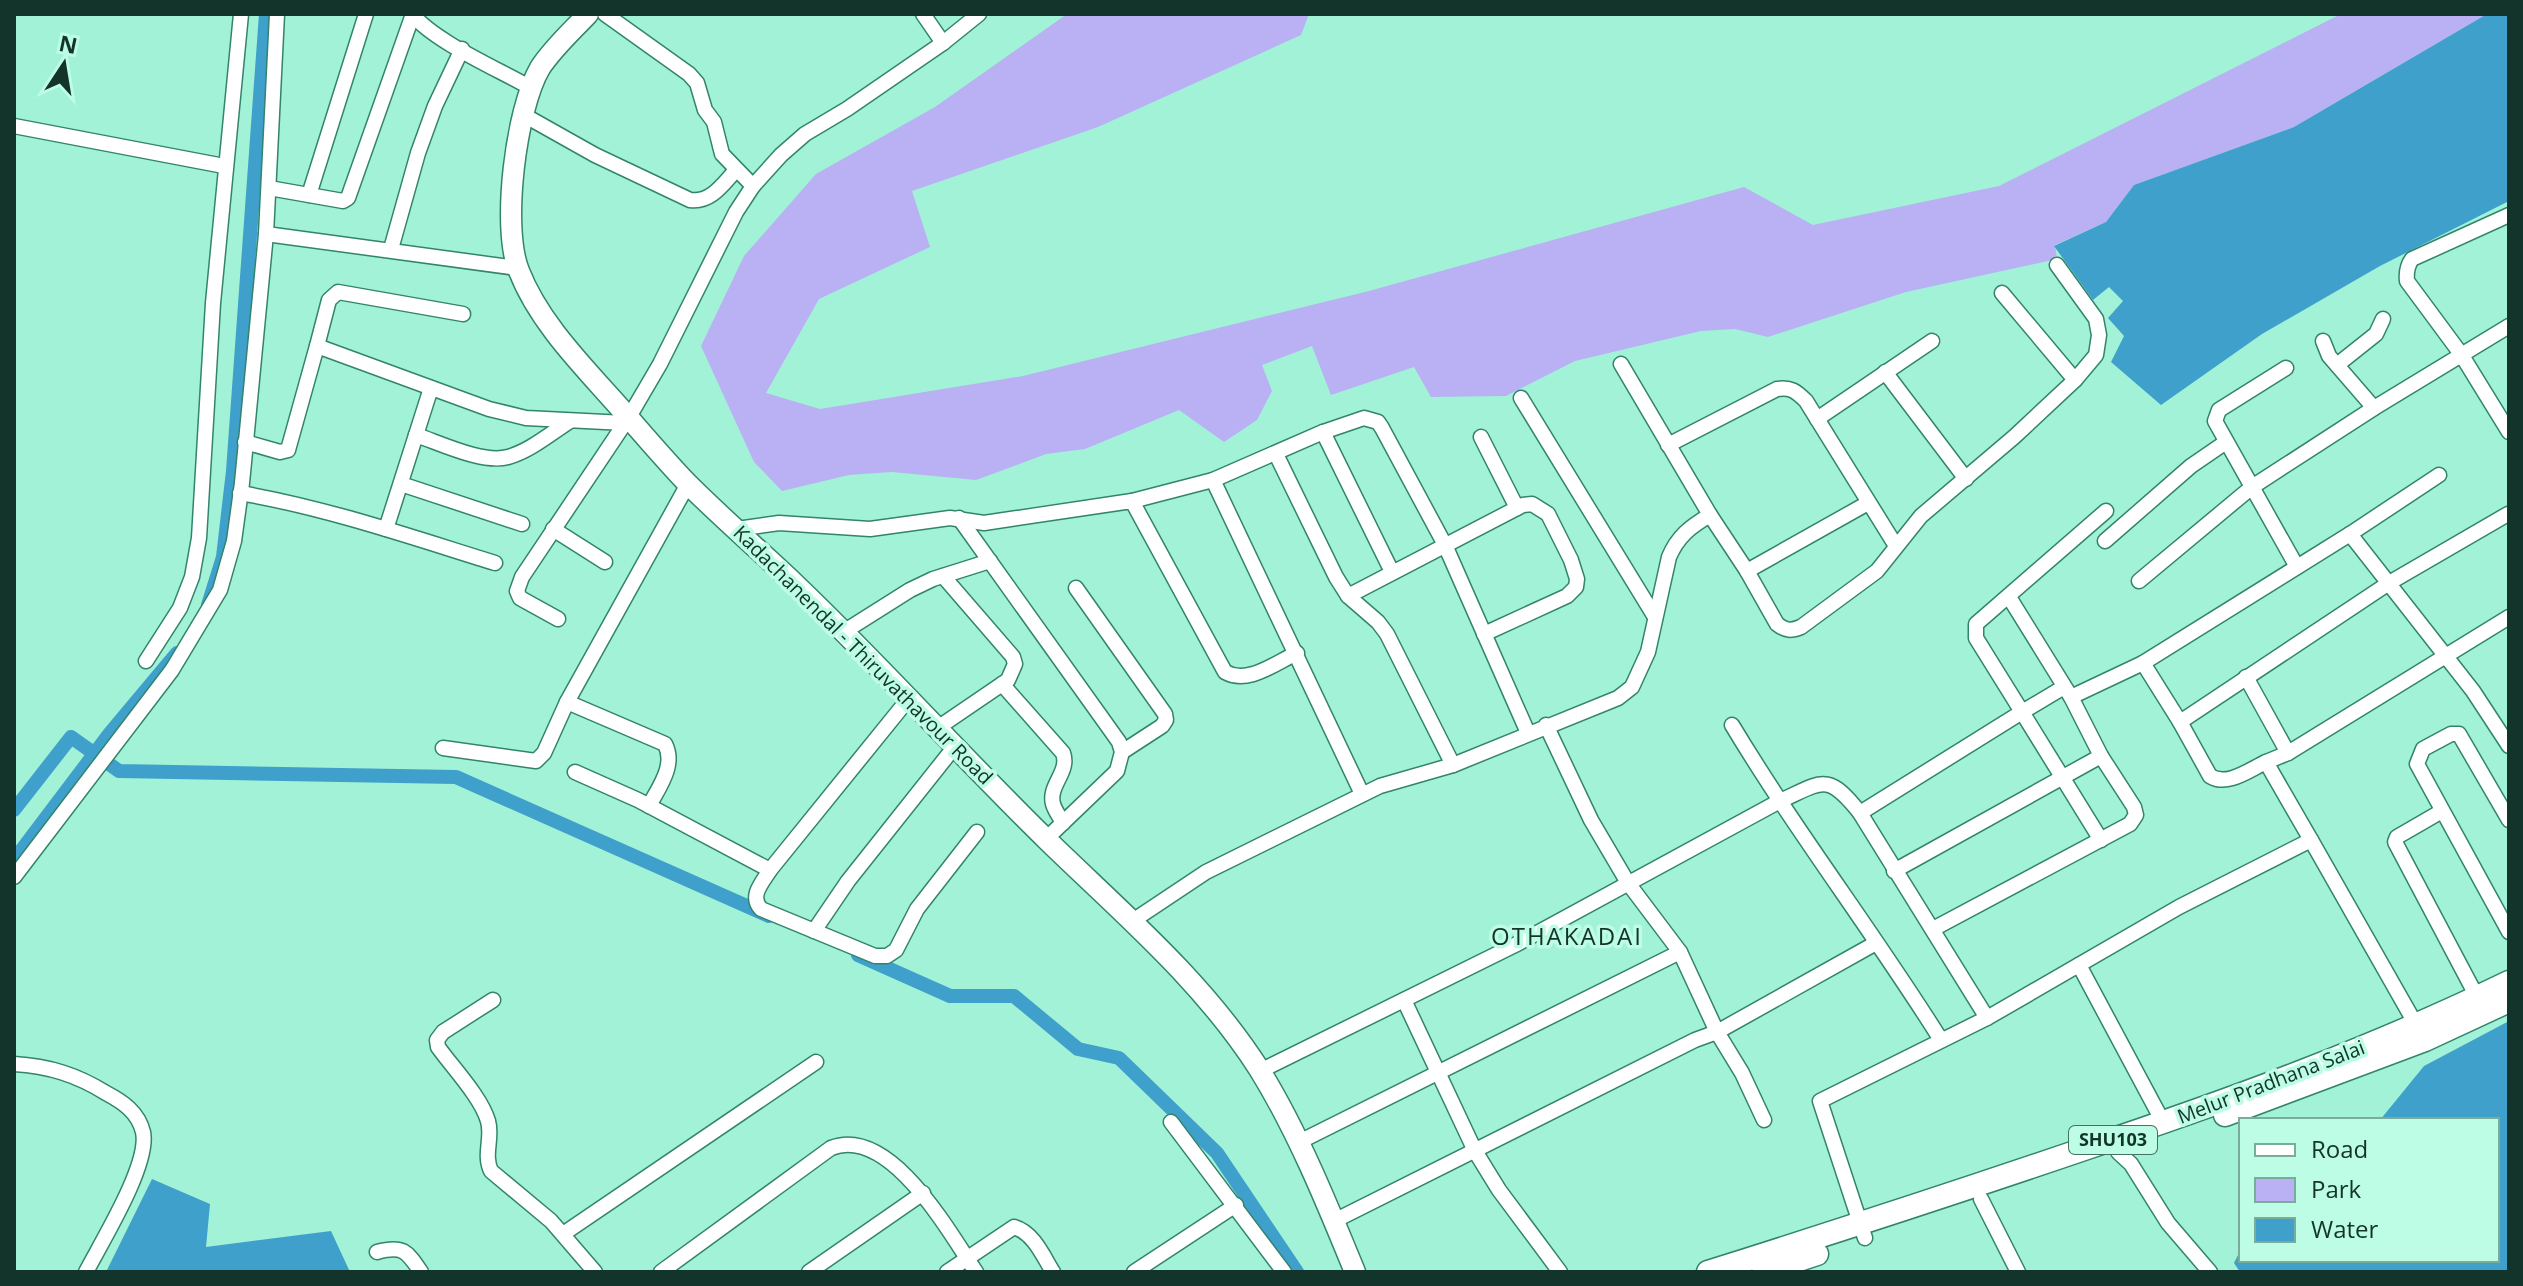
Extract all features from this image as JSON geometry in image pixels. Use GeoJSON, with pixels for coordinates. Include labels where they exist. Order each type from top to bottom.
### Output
{"type":"FeatureCollection","features":[{"type":"Feature","properties":{"kind":"main road","name":"Kadachanendal - Thiruvathavour Road"},"geometry":{"type":"LineString","coordinates":[[588,14],[541,67],[522,114],[514,164],[512,230],[517,268],[551,328],[627,420],[688,484],[845,631],[1046,839],[1134,920],[1208,1001],[1260,1071],[1334,1221],[1355,1272]]}},
{"type":"Feature","properties":{"kind":"main road","name":"Melur Pradhana Salai"},"geometry":{"type":"LineString","coordinates":[[1708,1272],[1981,1199],[2286,1094],[2421,1033],[2477,997],[2509,982]]}},
{"type":"Feature","properties":{"kind":"main road","name":"Melur Pradhana Salai"},"geometry":{"type":"LineString","coordinates":[[1763,1272],[1863,1231],[2163,1122],[2509,1001]]}},
{"type":"Feature","properties":{"kind":"street"},"geometry":{"type":"LineString","coordinates":[[146,661],[180,608],[192,577],[199,538],[213,303],[241,14]]}},
{"type":"Feature","properties":{"kind":"street"},"geometry":{"type":"LineString","coordinates":[[14,877],[172,670],[220,590],[234,541],[266,234],[277,14]]}},
{"type":"Feature","properties":{"kind":"street"},"geometry":{"type":"LineString","coordinates":[[309,195],[366,14]]}},
{"type":"Feature","properties":{"kind":"street"},"geometry":{"type":"LineString","coordinates":[[269,188],[343,201],[351,193],[412,14],[462,49],[531,88]]}},
{"type":"Feature","properties":{"kind":"street"},"geometry":{"type":"LineString","coordinates":[[605,14],[689,74],[697,83],[705,110],[714,122],[722,154],[753,186]]}},
{"type":"Feature","properties":{"kind":"street"},"geometry":{"type":"LineString","coordinates":[[923,14],[943,43]]}},
{"type":"Feature","properties":{"kind":"street"},"geometry":{"type":"LineString","coordinates":[[558,619],[520,598],[517,591],[522,577],[627,420],[660,364],[736,212],[753,186],[805,134],[943,43],[979,14]]}},
{"type":"Feature","properties":{"kind":"street"},"geometry":{"type":"LineString","coordinates":[[391,249],[418,153],[435,106],[462,49]]}},
{"type":"Feature","properties":{"kind":"street"},"geometry":{"type":"LineString","coordinates":[[522,114],[595,155],[690,200],[700,201],[712,195],[736,170]]}},
{"type":"Feature","properties":{"kind":"street"},"geometry":{"type":"LineString","coordinates":[[14,126],[224,166]]}},
{"type":"Feature","properties":{"kind":"street"},"geometry":{"type":"LineString","coordinates":[[2509,215],[2412,259],[2408,265],[2407,281],[2461,354],[2509,432]]}},
{"type":"Feature","properties":{"kind":"street"},"geometry":{"type":"LineString","coordinates":[[266,234],[517,268]]}},
{"type":"Feature","properties":{"kind":"street"},"geometry":{"type":"LineString","coordinates":[[1621,364],[1777,624],[1792,631],[1877,571],[1921,516],[2075,380],[2096,355],[2099,335],[2096,319],[2057,265]]}},
{"type":"Feature","properties":{"kind":"street"},"geometry":{"type":"LineString","coordinates":[[245,442],[280,452],[288,450],[329,300],[338,292],[463,314]]}},
{"type":"Feature","properties":{"kind":"street"},"geometry":{"type":"LineString","coordinates":[[2002,293],[2075,380]]}},
{"type":"Feature","properties":{"kind":"street"},"geometry":{"type":"LineString","coordinates":[[2337,365],[2376,334],[2383,319]]}},
{"type":"Feature","properties":{"kind":"street"},"geometry":{"type":"LineString","coordinates":[[2139,581],[2252,487],[2509,326]]}},
{"type":"Feature","properties":{"kind":"street"},"geometry":{"type":"LineString","coordinates":[[1817,419],[1932,341]]}},
{"type":"Feature","properties":{"kind":"street"},"geometry":{"type":"LineString","coordinates":[[2323,341],[2324,349],[2374,408]]}},
{"type":"Feature","properties":{"kind":"street"},"geometry":{"type":"LineString","coordinates":[[317,346],[431,388],[526,418],[627,420]]}},
{"type":"Feature","properties":{"kind":"street"},"geometry":{"type":"LineString","coordinates":[[2286,368],[2219,410],[2215,421],[2297,567]]}},
{"type":"Feature","properties":{"kind":"street"},"geometry":{"type":"LineString","coordinates":[[1885,372],[1966,479]]}},
{"type":"Feature","properties":{"kind":"street"},"geometry":{"type":"LineString","coordinates":[[386,529],[431,388]]}},
{"type":"Feature","properties":{"kind":"street"},"geometry":{"type":"LineString","coordinates":[[1668,445],[1777,389],[1796,391],[1817,419],[1896,546]]}},
{"type":"Feature","properties":{"kind":"street"},"geometry":{"type":"LineString","coordinates":[[1521,398],[1655,617]]}},
{"type":"Feature","properties":{"kind":"street"},"geometry":{"type":"LineString","coordinates":[[737,529],[779,523],[870,529],[959,518],[984,523],[1132,501],[1213,480],[1323,432],[1364,418],[1378,422],[1445,545],[1528,733]]}},
{"type":"Feature","properties":{"kind":"street"},"geometry":{"type":"LineString","coordinates":[[416,435],[495,459],[510,456],[570,421]]}},
{"type":"Feature","properties":{"kind":"street"},"geometry":{"type":"LineString","coordinates":[[1323,432],[1392,572]]}},
{"type":"Feature","properties":{"kind":"street"},"geometry":{"type":"LineString","coordinates":[[1481,437],[1517,508]]}},
{"type":"Feature","properties":{"kind":"street"},"geometry":{"type":"LineString","coordinates":[[2105,541],[2191,466],[2226,442]]}},
{"type":"Feature","properties":{"kind":"street"},"geometry":{"type":"LineString","coordinates":[[1276,454],[1336,577],[1348,596],[1387,634],[1453,765]]}},
{"type":"Feature","properties":{"kind":"street"},"geometry":{"type":"LineString","coordinates":[[1860,813],[2022,712],[2143,663],[2439,475]]}},
{"type":"Feature","properties":{"kind":"street"},"geometry":{"type":"LineString","coordinates":[[1213,480],[1362,794]]}},
{"type":"Feature","properties":{"kind":"street"},"geometry":{"type":"LineString","coordinates":[[401,484],[522,524]]}},
{"type":"Feature","properties":{"kind":"street"},"geometry":{"type":"LineString","coordinates":[[443,748],[536,761],[544,753],[567,702],[688,484]]}},
{"type":"Feature","properties":{"kind":"street"},"geometry":{"type":"LineString","coordinates":[[240,493],[386,529],[495,563]]}},
{"type":"Feature","properties":{"kind":"street"},"geometry":{"type":"LineString","coordinates":[[1132,501],[1225,672],[1233,676],[1248,676],[1297,653]]}},
{"type":"Feature","properties":{"kind":"street"},"geometry":{"type":"LineString","coordinates":[[1747,571],[1868,503]]}},
{"type":"Feature","properties":{"kind":"street"},"geometry":{"type":"LineString","coordinates":[[1348,596],[1517,508],[1532,504],[1548,514],[1571,560],[1577,579],[1576,587],[1567,596],[1484,634]]}},
{"type":"Feature","properties":{"kind":"street"},"geometry":{"type":"LineString","coordinates":[[2101,840],[1976,638],[1974,630],[1979,619],[2009,597],[2106,511]]}},
{"type":"Feature","properties":{"kind":"street"},"geometry":{"type":"LineString","coordinates":[[1134,920],[1206,872],[1362,794],[1453,765],[1618,698],[1632,687],[1648,652],[1669,557],[1675,543],[1690,527],[1710,515]]}},
{"type":"Feature","properties":{"kind":"street"},"geometry":{"type":"LineString","coordinates":[[2180,722],[2389,583],[2509,515]]}},
{"type":"Feature","properties":{"kind":"street"},"geometry":{"type":"LineString","coordinates":[[959,518],[1119,742],[1122,752],[1117,771],[1046,839]]}},
{"type":"Feature","properties":{"kind":"street"},"geometry":{"type":"LineString","coordinates":[[553,529],[605,562]]}},
{"type":"Feature","properties":{"kind":"street"},"geometry":{"type":"LineString","coordinates":[[2350,534],[2473,691],[2509,746]]}},
{"type":"Feature","properties":{"kind":"street"},"geometry":{"type":"LineString","coordinates":[[845,631],[910,590],[990,561]]}},
{"type":"Feature","properties":{"kind":"street"},"geometry":{"type":"LineString","coordinates":[[939,727],[1002,684],[1013,674],[1015,664],[1013,657],[943,576]]}},
{"type":"Feature","properties":{"kind":"street"},"geometry":{"type":"LineString","coordinates":[[1076,588],[1165,714],[1166,720],[1162,726],[1122,752]]}},
{"type":"Feature","properties":{"kind":"street"},"geometry":{"type":"LineString","coordinates":[[1933,929],[2130,824],[2136,815],[2009,597]]}},
{"type":"Feature","properties":{"kind":"street"},"geometry":{"type":"LineString","coordinates":[[2143,663],[2210,776],[2216,781],[2232,778],[2288,753],[2504,620],[2509,637]]}},
{"type":"Feature","properties":{"kind":"street"},"geometry":{"type":"LineString","coordinates":[[2246,677],[2288,753]]}},
{"type":"Feature","properties":{"kind":"street"},"geometry":{"type":"LineString","coordinates":[[1002,684],[1063,753],[1066,760],[1052,801],[1063,823]]}},
{"type":"Feature","properties":{"kind":"street"},"geometry":{"type":"LineString","coordinates":[[910,697],[770,870],[756,894],[758,906],[875,956],[887,956],[896,950],[917,909],[940,876],[977,832]]}},
{"type":"Feature","properties":{"kind":"street"},"geometry":{"type":"LineString","coordinates":[[567,702],[665,744],[669,752],[667,771],[649,806]]}},
{"type":"Feature","properties":{"kind":"street"},"geometry":{"type":"LineString","coordinates":[[1546,725],[1591,820],[1628,883],[1680,952],[1717,1032],[1742,1073],[1764,1120]]}},
{"type":"Feature","properties":{"kind":"street"},"geometry":{"type":"LineString","coordinates":[[1732,725],[1778,802],[1896,968],[1941,1040]]}},
{"type":"Feature","properties":{"kind":"street"},"geometry":{"type":"LineString","coordinates":[[2509,820],[2459,734],[2451,734],[2423,749],[2417,764],[2509,932]]}},
{"type":"Feature","properties":{"kind":"street"},"geometry":{"type":"LineString","coordinates":[[814,931],[848,881],[956,745]]}},
{"type":"Feature","properties":{"kind":"street"},"geometry":{"type":"LineString","coordinates":[[1894,871],[2101,756]]}},
{"type":"Feature","properties":{"kind":"street"},"geometry":{"type":"LineString","coordinates":[[2266,762],[2421,1033]]}},
{"type":"Feature","properties":{"kind":"street"},"geometry":{"type":"LineString","coordinates":[[575,772],[649,806],[770,870]]}},
{"type":"Feature","properties":{"kind":"street"},"geometry":{"type":"LineString","coordinates":[[1260,1071],[1515,945],[1778,802],[1818,784],[1828,783],[1844,793],[1860,813],[1987,1018]]}},
{"type":"Feature","properties":{"kind":"street"},"geometry":{"type":"LineString","coordinates":[[2442,811],[2397,837],[2395,842],[2477,997]]}},
{"type":"Feature","properties":{"kind":"street"},"geometry":{"type":"LineString","coordinates":[[1863,1231],[1820,1101],[1987,1018],[2179,907],[2311,840]]}},
{"type":"Feature","properties":{"kind":"street"},"geometry":{"type":"LineString","coordinates":[[1334,1221],[1695,1040],[1717,1032],[1876,943]]}},
{"type":"Feature","properties":{"kind":"street"},"geometry":{"type":"LineString","coordinates":[[1297,1143],[1680,952]]}},
{"type":"Feature","properties":{"kind":"street"},"geometry":{"type":"LineString","coordinates":[[2079,965],[2163,1122]]}},
{"type":"Feature","properties":{"kind":"street"},"geometry":{"type":"LineString","coordinates":[[493,1000],[443,1032],[437,1040],[438,1047],[483,1109],[489,1123],[487,1163],[491,1171],[563,1234],[595,1272]]}},
{"type":"Feature","properties":{"kind":"street"},"geometry":{"type":"LineString","coordinates":[[1404,1000],[1475,1151],[1499,1190],[1560,1272]]}},
{"type":"Feature","properties":{"kind":"street"},"geometry":{"type":"LineString","coordinates":[[563,1234],[816,1062]]}},
{"type":"Feature","properties":{"kind":"street"},"geometry":{"type":"LineString","coordinates":[[14,1064],[57,1069],[86,1081],[126,1105],[137,1118],[143,1133],[144,1149],[135,1177],[86,1272]]}},
{"type":"Feature","properties":{"kind":"street"},"geometry":{"type":"LineString","coordinates":[[1171,1122],[1284,1272]]}},
{"type":"Feature","properties":{"kind":"street"},"geometry":{"type":"LineString","coordinates":[[661,1272],[831,1148],[842,1144],[854,1145],[895,1165],[923,1193],[976,1272]]}},
{"type":"Feature","properties":{"kind":"street"},"geometry":{"type":"LineString","coordinates":[[2118,1152],[2131,1164],[2168,1223],[2210,1272]]}},
{"type":"Feature","properties":{"kind":"street"},"geometry":{"type":"LineString","coordinates":[[809,1272],[923,1193]]}},
{"type":"Feature","properties":{"kind":"street"},"geometry":{"type":"LineString","coordinates":[[1981,1199],[2018,1272]]}},
{"type":"Feature","properties":{"kind":"street"},"geometry":{"type":"LineString","coordinates":[[1134,1272],[1236,1205]]}},
{"type":"Feature","properties":{"kind":"street"},"geometry":{"type":"LineString","coordinates":[[947,1272],[1014,1227],[1023,1229],[1032,1238],[1053,1272]]}},
{"type":"Feature","properties":{"kind":"street"},"geometry":{"type":"LineString","coordinates":[[377,1252],[399,1248],[406,1252],[421,1272]]}},
{"type":"Feature","properties":{"kind":"green space"},"geometry":{"type":"Polygon","coordinates":[[[1067,14],[1309,14],[1301,35],[1098,127],[912,191],[930,247],[819,299],[766,393],[820,409],[1023,376],[1369,291],[1744,187],[1813,225],[1999,186],[2341,14],[2487,14],[2294,127],[2134,185],[2106,222],[2055,245],[2057,259],[1906,292],[1768,337],[1735,329],[1701,331],[1575,361],[1506,396],[1431,397],[1414,367],[1331,395],[1312,346],[1262,365],[1272,391],[1257,420],[1224,442],[1179,410],[1085,449],[1046,454],[976,480],[892,472],[849,475],[782,491],[754,462],[701,346],[744,256],[816,174],[935,107],[1067,14]]]}},
{"type":"Feature","properties":{"kind":"water"},"geometry":{"type":"Polygon","coordinates":[[[2487,14],[2509,14],[2509,201],[2380,266],[2262,334],[2161,405],[2111,362],[2124,336],[2108,318],[2123,301],[2109,287],[2093,300],[2054,246],[2106,222],[2134,185],[2294,127],[2487,14]]]}},
{"type":"Feature","properties":{"kind":"water"},"geometry":{"type":"Polygon","coordinates":[[[2509,1021],[2509,1272],[2240,1272],[2234,1263],[2239,1253],[2239,1262],[2499,1262],[2499,1118],[2382,1118],[2424,1066],[2509,1021]]]}},
{"type":"Feature","properties":{"kind":"water"},"geometry":{"type":"Polygon","coordinates":[[[152,1179],[210,1204],[206,1247],[331,1231],[350,1272],[106,1272],[152,1179]]]}},
{"type":"Feature","properties":{"kind":"waterway"},"geometry":{"type":"LineString","coordinates":[[208,605],[223,557],[233,471],[266,14]]}},
{"type":"Feature","properties":{"kind":"waterway"},"geometry":{"type":"LineString","coordinates":[[14,860],[110,733],[177,653]]}},
{"type":"Feature","properties":{"kind":"waterway"},"geometry":{"type":"LineString","coordinates":[[14,810],[71,737],[119,771],[456,777],[769,916]]}},
{"type":"Feature","properties":{"kind":"waterway"},"geometry":{"type":"LineString","coordinates":[[858,955],[950,996],[1014,996],[1078,1049],[1119,1058],[1217,1153],[1297,1272]]}},
{"type":"Feature","properties":{"kind":"district","name":"OTHAKADAI"},"geometry":{"type":"Point","coordinates":[1567,937]}}]}
